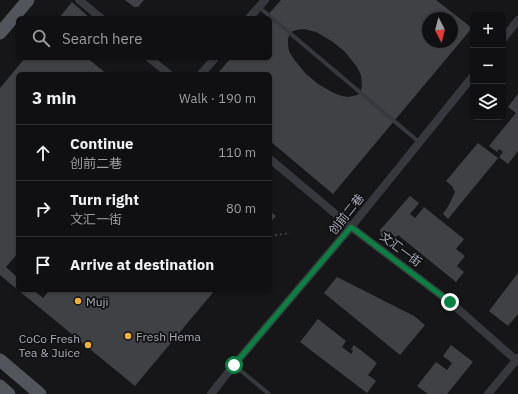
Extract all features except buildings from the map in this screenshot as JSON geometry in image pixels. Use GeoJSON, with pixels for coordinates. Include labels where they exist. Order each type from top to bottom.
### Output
{"type":"FeatureCollection","features":[{"type":"Feature","properties":{"kind":"main road"},"geometry":{"type":"LineString","coordinates":[[0,33],[28,0]]}},
{"type":"Feature","properties":{"kind":"main road"},"geometry":{"type":"LineString","coordinates":[[0,360],[40,394]]}},
{"type":"Feature","properties":{"kind":"main road"},"geometry":{"type":"LineString","coordinates":[[0,386],[9,394]]}},
{"type":"Feature","properties":{"kind":"street"},"geometry":{"type":"LineString","coordinates":[[79,0],[99,16]]}},
{"type":"Feature","properties":{"kind":"street"},"geometry":{"type":"LineString","coordinates":[[251,16],[265,0]]}},
{"type":"Feature","properties":{"kind":"street"},"geometry":{"type":"LineString","coordinates":[[506,35],[518,20]]}},
{"type":"Feature","properties":{"kind":"street"},"geometry":{"type":"LineString","coordinates":[[152,60],[166,72]]}},
{"type":"Feature","properties":{"kind":"street"},"geometry":{"type":"LineString","coordinates":[[203,72],[213,60]]}},
{"type":"Feature","properties":{"kind":"street","name":"创前二巷"},"geometry":{"type":"LineString","coordinates":[[211,394],[351,227],[470,80]]}},
{"type":"Feature","properties":{"kind":"street","name":"文汇一街"},"geometry":{"type":"LineString","coordinates":[[272,161],[351,227],[450,302],[517,359]]}},
{"type":"Feature","properties":{"kind":"street"},"geometry":{"type":"LineString","coordinates":[[488,394],[517,359]]}},
{"type":"Feature","properties":{"kind":"lane"},"geometry":{"type":"LineString","coordinates":[[258,7],[269,16]]}},
{"type":"Feature","properties":{"kind":"lane"},"geometry":{"type":"LineString","coordinates":[[272,19],[419,142]]}},
{"type":"Feature","properties":{"kind":"lane"},"geometry":{"type":"LineString","coordinates":[[234,365],[268,394]]}},
{"type":"Feature","properties":{"kind":"path"},"geometry":{"type":"LineString","coordinates":[[272,236],[290,233]]}},
{"type":"Feature","properties":{"kind":"place","name":"Muji"},"geometry":{"type":"Point","coordinates":[78,301]}},
{"type":"Feature","properties":{"kind":"place","name":"Fresh Hema"},"geometry":{"type":"Point","coordinates":[128,336]}},
{"type":"Feature","properties":{"kind":"place","name":"CoCo Fresh Tea & Juice"},"geometry":{"type":"Point","coordinates":[88,345]}},
{"type":"Feature","properties":{"kind":"route"},"geometry":{"type":"LineString","coordinates":[[234,365],[351,227],[450,302]]}}]}
